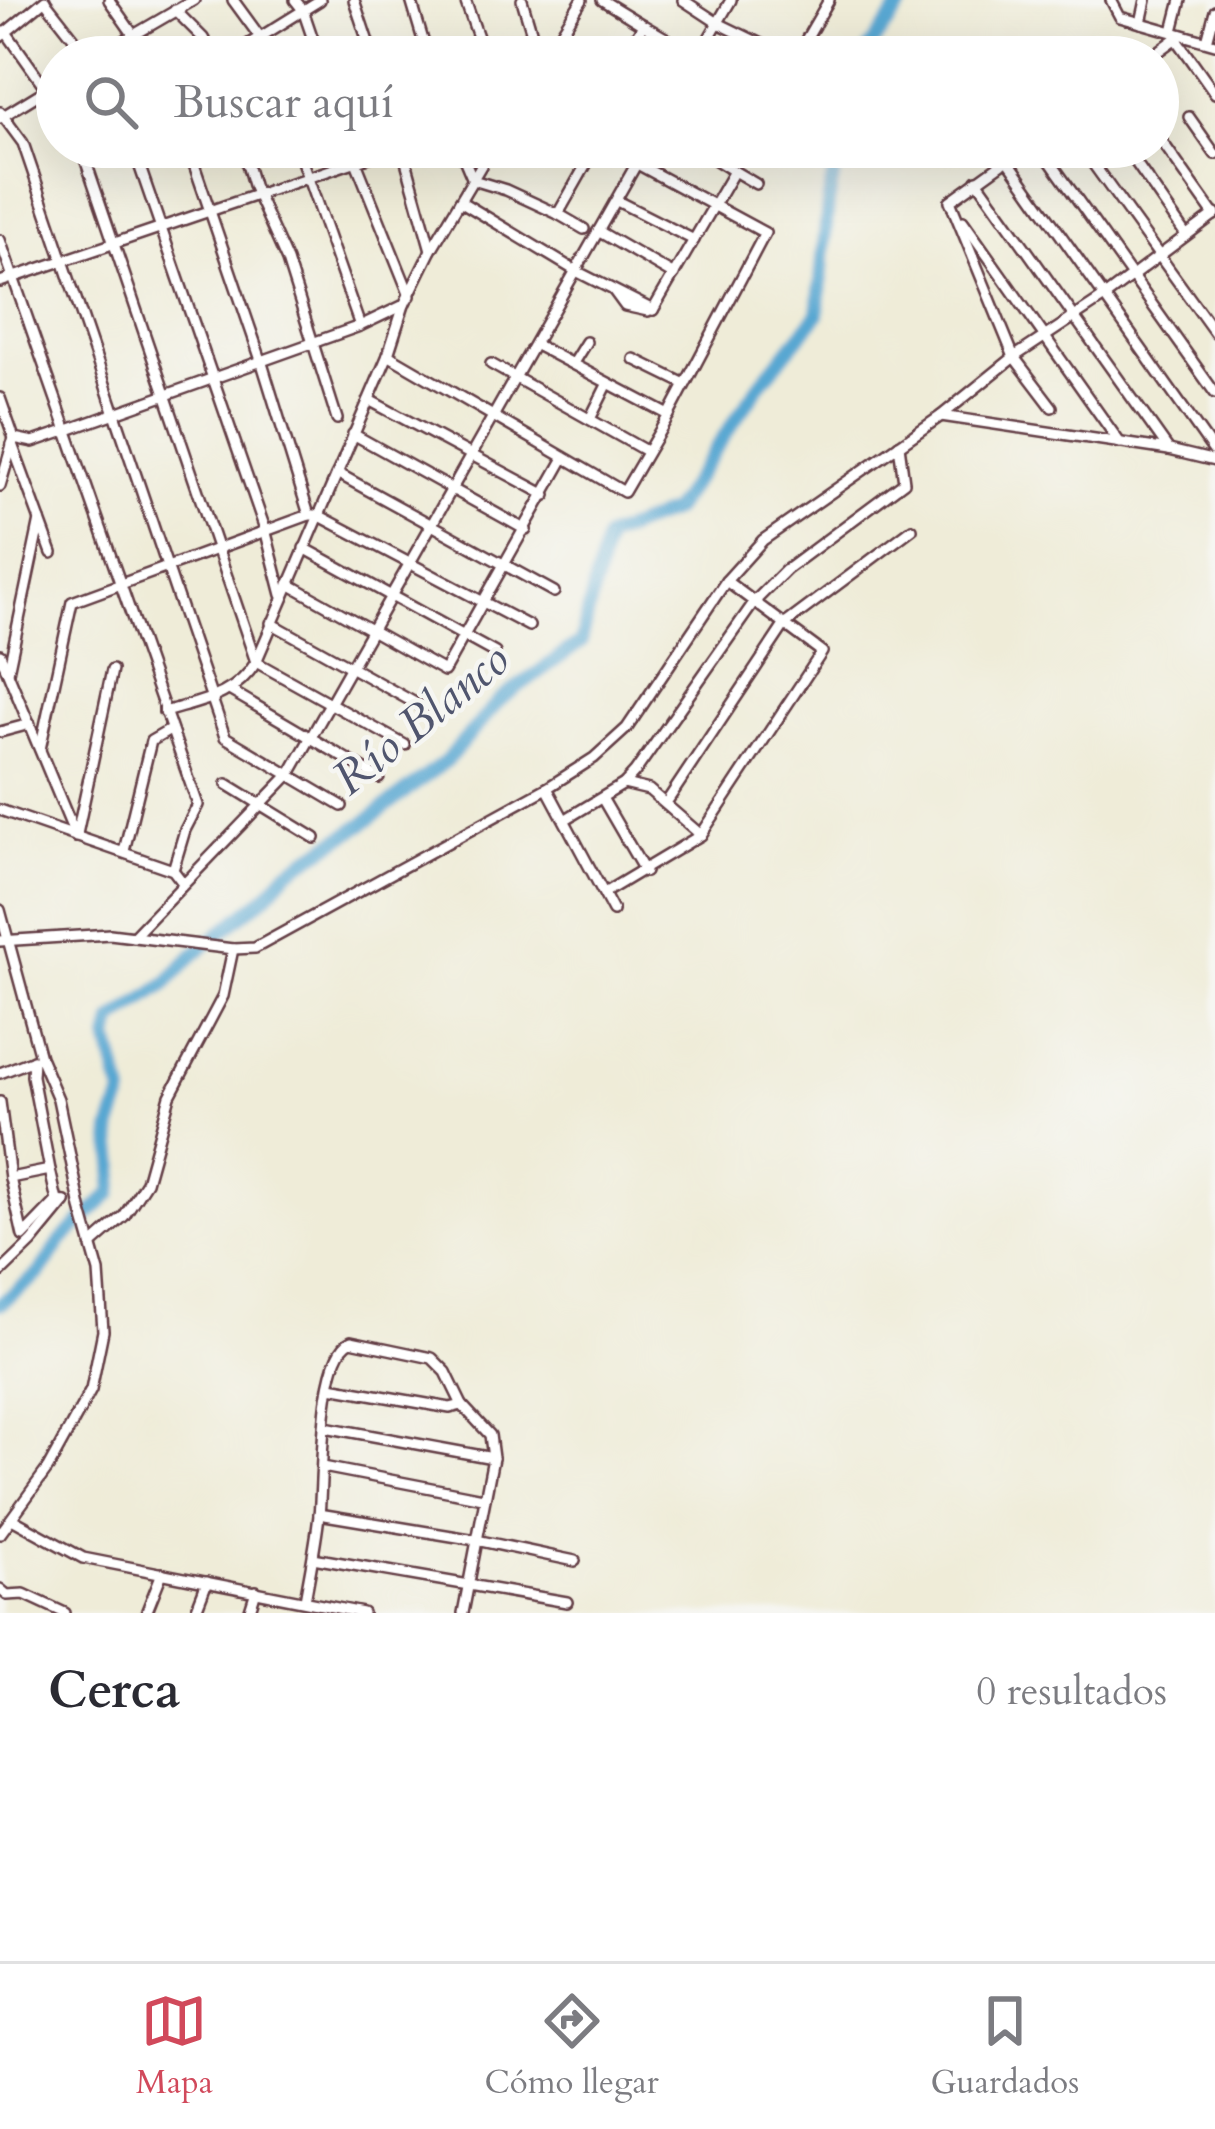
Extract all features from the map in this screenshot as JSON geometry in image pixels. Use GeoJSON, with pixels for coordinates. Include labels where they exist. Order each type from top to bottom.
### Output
{"type":"FeatureCollection","features":[{"type":"Feature","properties":{"kind":"street"},"geometry":{"type":"LineString","coordinates":[[109,0],[134,36],[194,0]]}},
{"type":"Feature","properties":{"kind":"street"},"geometry":{"type":"LineString","coordinates":[[233,0],[259,36]]}},
{"type":"Feature","properties":{"kind":"street"},"geometry":{"type":"LineString","coordinates":[[295,0],[312,36]]}},
{"type":"Feature","properties":{"kind":"street"},"geometry":{"type":"LineString","coordinates":[[262,36],[320,0]]}},
{"type":"Feature","properties":{"kind":"street"},"geometry":{"type":"LineString","coordinates":[[354,0],[366,36]]}},
{"type":"Feature","properties":{"kind":"street"},"geometry":{"type":"LineString","coordinates":[[411,0],[422,36]]}},
{"type":"Feature","properties":{"kind":"street"},"geometry":{"type":"LineString","coordinates":[[465,0],[478,36]]}},
{"type":"Feature","properties":{"kind":"street"},"geometry":{"type":"LineString","coordinates":[[522,0],[535,36]]}},
{"type":"Feature","properties":{"kind":"street"},"geometry":{"type":"LineString","coordinates":[[557,36],[582,0]]}},
{"type":"Feature","properties":{"kind":"street"},"geometry":{"type":"LineString","coordinates":[[602,0],[661,36]]}},
{"type":"Feature","properties":{"kind":"street"},"geometry":{"type":"LineString","coordinates":[[683,0],[746,36]]}},
{"type":"Feature","properties":{"kind":"street"},"geometry":{"type":"LineString","coordinates":[[710,36],[731,0]]}},
{"type":"Feature","properties":{"kind":"street"},"geometry":{"type":"LineString","coordinates":[[806,36],[829,0]]}},
{"type":"Feature","properties":{"kind":"street"},"geometry":{"type":"LineString","coordinates":[[1111,0],[1120,17],[1211,42],[1215,11]]}},
{"type":"Feature","properties":{"kind":"street"},"geometry":{"type":"LineString","coordinates":[[1120,0],[1120,17]]}},
{"type":"Feature","properties":{"kind":"street"},"geometry":{"type":"LineString","coordinates":[[1141,22],[1147,0]]}},
{"type":"Feature","properties":{"kind":"street"},"geometry":{"type":"LineString","coordinates":[[1175,36],[1181,0]]}},
{"type":"Feature","properties":{"kind":"street"},"geometry":{"type":"LineString","coordinates":[[36,69],[3,34],[41,2],[73,36]]}},
{"type":"Feature","properties":{"kind":"street"},"geometry":{"type":"LineString","coordinates":[[175,10],[201,36]]}},
{"type":"Feature","properties":{"kind":"street"},"geometry":{"type":"LineString","coordinates":[[636,36],[643,26]]}},
{"type":"Feature","properties":{"kind":"street"},"geometry":{"type":"LineString","coordinates":[[1179,37],[1215,93]]}},
{"type":"Feature","properties":{"kind":"street"},"geometry":{"type":"LineString","coordinates":[[36,95],[1,115],[23,143],[209,699],[228,741],[342,806]]}},
{"type":"Feature","properties":{"kind":"street"},"geometry":{"type":"LineString","coordinates":[[1189,117],[1215,154]]}},
{"type":"Feature","properties":{"kind":"street"},"geometry":{"type":"LineString","coordinates":[[4,939],[110,934],[233,950],[255,948],[594,758],[627,728],[726,581],[763,539],[941,416],[1014,357],[1215,214],[1179,165]]}},
{"type":"Feature","properties":{"kind":"street"},"geometry":{"type":"LineString","coordinates":[[88,168],[256,662],[405,745]]}},
{"type":"Feature","properties":{"kind":"street"},"geometry":{"type":"LineString","coordinates":[[141,168],[265,529],[283,596]]}},
{"type":"Feature","properties":{"kind":"street"},"geometry":{"type":"LineString","coordinates":[[196,168],[313,515]]}},
{"type":"Feature","properties":{"kind":"street"},"geometry":{"type":"LineString","coordinates":[[249,168],[286,261],[337,419]]}},
{"type":"Feature","properties":{"kind":"street"},"geometry":{"type":"LineString","coordinates":[[304,168],[360,326]]}},
{"type":"Feature","properties":{"kind":"street"},"geometry":{"type":"LineString","coordinates":[[0,282],[334,168]]}},
{"type":"Feature","properties":{"kind":"street"},"geometry":{"type":"LineString","coordinates":[[358,168],[407,301]]}},
{"type":"Feature","properties":{"kind":"street"},"geometry":{"type":"LineString","coordinates":[[407,168],[431,250]]}},
{"type":"Feature","properties":{"kind":"street"},"geometry":{"type":"LineString","coordinates":[[468,168],[473,180]]}},
{"type":"Feature","properties":{"kind":"street"},"geometry":{"type":"LineString","coordinates":[[164,712],[231,691],[256,662],[313,515],[337,473],[407,301],[480,168]]}},
{"type":"Feature","properties":{"kind":"street"},"geometry":{"type":"LineString","coordinates":[[557,214],[584,168]]}},
{"type":"Feature","properties":{"kind":"street"},"geometry":{"type":"LineString","coordinates":[[133,937],[290,774],[634,168]]}},
{"type":"Feature","properties":{"kind":"street"},"geometry":{"type":"LineString","coordinates":[[388,355],[624,492],[765,232],[646,168]]}},
{"type":"Feature","properties":{"kind":"street"},"geometry":{"type":"LineString","coordinates":[[729,168],[756,184]]}},
{"type":"Feature","properties":{"kind":"street"},"geometry":{"type":"LineString","coordinates":[[950,201],[994,168]]}},
{"type":"Feature","properties":{"kind":"street"},"geometry":{"type":"LineString","coordinates":[[1013,168],[1214,458]]}},
{"type":"Feature","properties":{"kind":"street"},"geometry":{"type":"LineString","coordinates":[[1054,168],[1215,393]]}},
{"type":"Feature","properties":{"kind":"street"},"geometry":{"type":"LineString","coordinates":[[1096,168],[1215,333]]}},
{"type":"Feature","properties":{"kind":"street"},"geometry":{"type":"LineString","coordinates":[[1140,168],[1186,235]]}},
{"type":"Feature","properties":{"kind":"street"},"geometry":{"type":"LineString","coordinates":[[460,201],[576,271],[653,310],[734,171]]}},
{"type":"Feature","properties":{"kind":"street"},"geometry":{"type":"LineString","coordinates":[[473,180],[506,190],[584,229]]}},
{"type":"Feature","properties":{"kind":"street"},"geometry":{"type":"LineString","coordinates":[[977,180],[1169,449]]}},
{"type":"Feature","properties":{"kind":"street"},"geometry":{"type":"LineString","coordinates":[[617,201],[694,240]]}},
{"type":"Feature","properties":{"kind":"street"},"geometry":{"type":"LineString","coordinates":[[950,201],[1120,443]]}},
{"type":"Feature","properties":{"kind":"street"},"geometry":{"type":"LineString","coordinates":[[950,201],[1014,357],[1052,406]]}},
{"type":"Feature","properties":{"kind":"street"},"geometry":{"type":"LineString","coordinates":[[428,231],[440,234]]}},
{"type":"Feature","properties":{"kind":"street"},"geometry":{"type":"LineString","coordinates":[[598,231],[674,275]]}},
{"type":"Feature","properties":{"kind":"street"},"geometry":{"type":"LineString","coordinates":[[0,240],[198,805],[173,870]]}},
{"type":"Feature","properties":{"kind":"street"},"geometry":{"type":"LineString","coordinates":[[13,441],[33,442],[65,431],[360,326],[407,301]]}},
{"type":"Feature","properties":{"kind":"street"},"geometry":{"type":"LineString","coordinates":[[573,362],[586,342]]}},
{"type":"Feature","properties":{"kind":"street"},"geometry":{"type":"LineString","coordinates":[[536,345],[669,416]]}},
{"type":"Feature","properties":{"kind":"street"},"geometry":{"type":"LineString","coordinates":[[634,358],[685,384]]}},
{"type":"Feature","properties":{"kind":"street"},"geometry":{"type":"LineString","coordinates":[[491,364],[646,451]]}},
{"type":"Feature","properties":{"kind":"street"},"geometry":{"type":"LineString","coordinates":[[590,419],[608,385]]}},
{"type":"Feature","properties":{"kind":"street"},"geometry":{"type":"LineString","coordinates":[[0,398],[52,554]]}},
{"type":"Feature","properties":{"kind":"street"},"geometry":{"type":"LineString","coordinates":[[369,400],[546,495]]}},
{"type":"Feature","properties":{"kind":"street"},"geometry":{"type":"LineString","coordinates":[[941,416],[1214,458]]}},
{"type":"Feature","properties":{"kind":"street"},"geometry":{"type":"LineString","coordinates":[[353,434],[526,530]]}},
{"type":"Feature","properties":{"kind":"street"},"geometry":{"type":"LineString","coordinates":[[0,486],[13,441]]}},
{"type":"Feature","properties":{"kind":"street"},"geometry":{"type":"LineString","coordinates":[[566,819],[624,784],[755,601],[787,570],[896,491],[904,482],[899,445]]}},
{"type":"Feature","properties":{"kind":"street"},"geometry":{"type":"LineString","coordinates":[[289,584],[444,671],[564,458]]}},
{"type":"Feature","properties":{"kind":"street"},"geometry":{"type":"LineString","coordinates":[[337,473],[554,592]]}},
{"type":"Feature","properties":{"kind":"street"},"geometry":{"type":"LineString","coordinates":[[40,749],[72,602],[313,515],[529,626]]}},
{"type":"Feature","properties":{"kind":"street"},"geometry":{"type":"LineString","coordinates":[[8,672],[40,520]]}},
{"type":"Feature","properties":{"kind":"street"},"geometry":{"type":"LineString","coordinates":[[666,803],[785,624],[912,529]]}},
{"type":"Feature","properties":{"kind":"street"},"geometry":{"type":"LineString","coordinates":[[304,548],[495,653]]}},
{"type":"Feature","properties":{"kind":"street"},"geometry":{"type":"LineString","coordinates":[[604,893],[701,835],[822,652],[726,581]]}},
{"type":"Feature","properties":{"kind":"street"},"geometry":{"type":"LineString","coordinates":[[271,622],[424,708]]}},
{"type":"Feature","properties":{"kind":"street"},"geometry":{"type":"LineString","coordinates":[[0,655],[77,835]]}},
{"type":"Feature","properties":{"kind":"street"},"geometry":{"type":"LineString","coordinates":[[77,835],[112,670]]}},
{"type":"Feature","properties":{"kind":"street"},"geometry":{"type":"LineString","coordinates":[[231,691],[379,778]]}},
{"type":"Feature","properties":{"kind":"street"},"geometry":{"type":"LineString","coordinates":[[0,732],[30,724]]}},
{"type":"Feature","properties":{"kind":"street"},"geometry":{"type":"LineString","coordinates":[[124,851],[151,741],[170,730]]}},
{"type":"Feature","properties":{"kind":"street"},"geometry":{"type":"LineString","coordinates":[[226,784],[315,838]]}},
{"type":"Feature","properties":{"kind":"street"},"geometry":{"type":"LineString","coordinates":[[624,784],[641,785],[701,835]]}},
{"type":"Feature","properties":{"kind":"street"},"geometry":{"type":"LineString","coordinates":[[547,788],[613,911]]}},
{"type":"Feature","properties":{"kind":"street"},"geometry":{"type":"LineString","coordinates":[[602,798],[645,872]]}},
{"type":"Feature","properties":{"kind":"street"},"geometry":{"type":"LineString","coordinates":[[0,810],[173,870],[184,883]]}},
{"type":"Feature","properties":{"kind":"street"},"geometry":{"type":"LineString","coordinates":[[0,910],[36,1059],[58,1099],[80,1208],[99,1272],[104,1330],[92,1390],[48,1468],[0,1534]]}},
{"type":"Feature","properties":{"kind":"street"},"geometry":{"type":"LineString","coordinates":[[90,1241],[124,1216],[146,1181],[170,1096],[223,996],[233,950]]}},
{"type":"Feature","properties":{"kind":"street"},"geometry":{"type":"LineString","coordinates":[[0,1072],[36,1059]]}},
{"type":"Feature","properties":{"kind":"street"},"geometry":{"type":"LineString","coordinates":[[36,1059],[32,1076],[61,1202]]}},
{"type":"Feature","properties":{"kind":"street"},"geometry":{"type":"LineString","coordinates":[[0,1102],[10,1178],[25,1237],[76,1188]]}},
{"type":"Feature","properties":{"kind":"street"},"geometry":{"type":"LineString","coordinates":[[10,1178],[50,1170]]}},
{"type":"Feature","properties":{"kind":"street"},"geometry":{"type":"LineString","coordinates":[[0,1273],[61,1202]]}},
{"type":"Feature","properties":{"kind":"street"},"geometry":{"type":"LineString","coordinates":[[305,1600],[319,1514],[330,1387],[340,1348],[351,1341],[432,1358],[490,1435],[493,1458],[463,1613]]}},
{"type":"Feature","properties":{"kind":"street"},"geometry":{"type":"LineString","coordinates":[[330,1387],[450,1408],[463,1405]]}},
{"type":"Feature","properties":{"kind":"street"},"geometry":{"type":"LineString","coordinates":[[325,1427],[493,1458]]}},
{"type":"Feature","properties":{"kind":"street"},"geometry":{"type":"LineString","coordinates":[[322,1467],[483,1498]]}},
{"type":"Feature","properties":{"kind":"street"},"geometry":{"type":"LineString","coordinates":[[319,1514],[575,1561]]}},
{"type":"Feature","properties":{"kind":"street"},"geometry":{"type":"LineString","coordinates":[[12,1519],[83,1558],[363,1613]]}},
{"type":"Feature","properties":{"kind":"street"},"geometry":{"type":"LineString","coordinates":[[313,1558],[567,1602]]}},
{"type":"Feature","properties":{"kind":"street"},"geometry":{"type":"LineString","coordinates":[[146,1613],[162,1573]]}},
{"type":"Feature","properties":{"kind":"street"},"geometry":{"type":"LineString","coordinates":[[195,1613],[207,1582]]}},
{"type":"Feature","properties":{"kind":"street"},"geometry":{"type":"LineString","coordinates":[[0,1589],[7,1595],[24,1594],[65,1613]]}},
{"type":"Feature","properties":{"kind":"street"},"geometry":{"type":"LineString","coordinates":[[249,1613],[256,1591]]}},
{"type":"Feature","properties":{"kind":"waterway","name":"Río Blanco"},"geometry":{"type":"LineString","coordinates":[[879,36],[906,0]]}},
{"type":"Feature","properties":{"kind":"waterway","name":"Río Blanco"},"geometry":{"type":"LineString","coordinates":[[0,1304],[40,1273],[62,1240],[112,1193],[111,1131],[123,1095],[109,1039],[113,1021],[166,984],[288,871],[363,824],[446,761],[501,699],[581,642],[606,538],[673,511],[760,384],[818,314],[835,168]]}}]}
